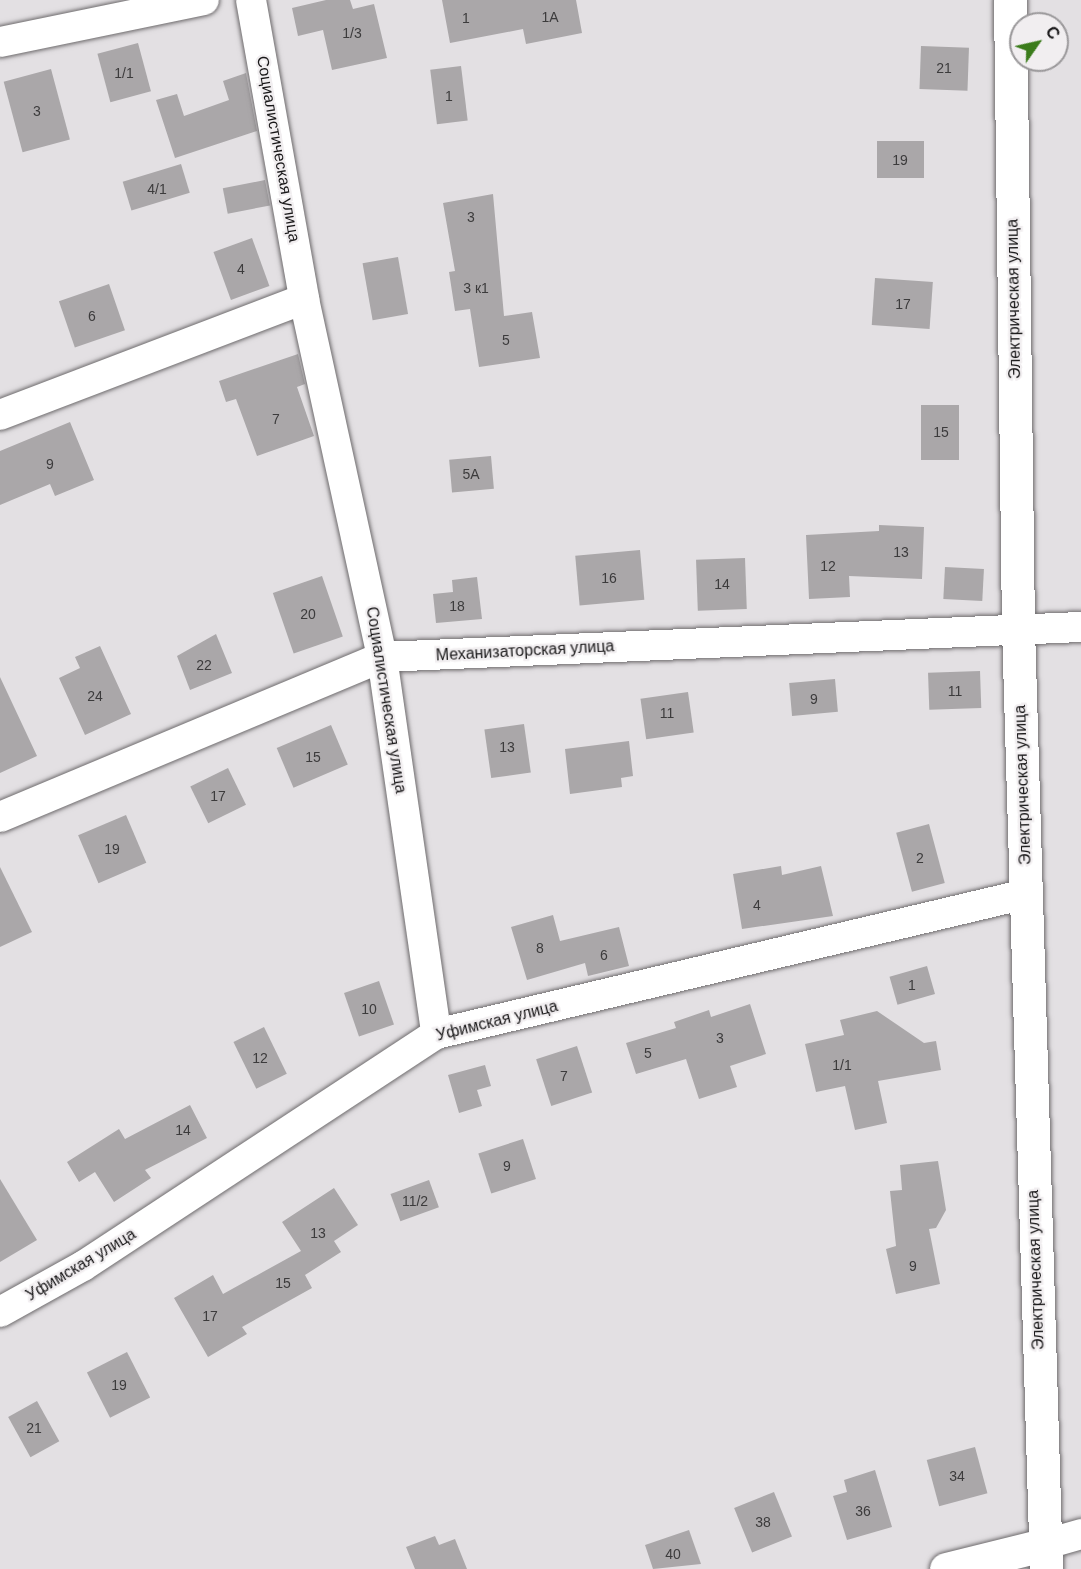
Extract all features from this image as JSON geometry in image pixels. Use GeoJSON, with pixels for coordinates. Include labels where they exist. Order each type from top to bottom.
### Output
{"type":"FeatureCollection","features":[{"type":"Feature","properties":{"kind":"main road","name":"Электрическая улица"},"geometry":{"type":"LineString","coordinates":[[1011,0],[1018,628],[1044,1557]]}},
{"type":"Feature","properties":{"kind":"main road"},"geometry":{"type":"LineString","coordinates":[[946,1569],[1044,1557]]}},
{"type":"Feature","properties":{"kind":"street"},"geometry":{"type":"LineString","coordinates":[[0,42],[204,0]]}},
{"type":"Feature","properties":{"kind":"street","name":"Социалистическая улица"},"geometry":{"type":"LineString","coordinates":[[251,0],[304,298],[382,657],[436,1034]]}},
{"type":"Feature","properties":{"kind":"street"},"geometry":{"type":"LineString","coordinates":[[0,415],[304,298]]}},
{"type":"Feature","properties":{"kind":"street","name":"Механизаторская улица"},"geometry":{"type":"LineString","coordinates":[[0,817],[382,657],[1081,627]]}},
{"type":"Feature","properties":{"kind":"street","name":"Уфимская улица"},"geometry":{"type":"LineString","coordinates":[[0,1312],[83,1266],[436,1034],[1026,894]]}},
{"type":"Feature","properties":{"kind":"street"},"geometry":{"type":"LineString","coordinates":[[1044,1557],[1081,1534]]}},
{"type":"Feature","properties":{"kind":"building"},"geometry":{"type":"Polygon","coordinates":[[[326,0],[350,0],[353,9],[374,4],[387,58],[332,70],[323,30],[298,36],[292,8],[326,0]]]}},
{"type":"Feature","properties":{"kind":"building"},"geometry":{"type":"Polygon","coordinates":[[[442,0],[576,0],[582,33],[526,44],[523,29],[450,43],[442,0]]]}},
{"type":"Feature","properties":{"kind":"building"},"geometry":{"type":"Polygon","coordinates":[[[138,43],[151,91],[110,102],[97,54],[138,43]]]}},
{"type":"Feature","properties":{"kind":"building"},"geometry":{"type":"Polygon","coordinates":[[[921,46],[969,48],[967,91],[919,89],[921,46]]]}},
{"type":"Feature","properties":{"kind":"building"},"geometry":{"type":"Polygon","coordinates":[[[461,66],[468,121],[437,124],[430,70],[461,66]]]}},
{"type":"Feature","properties":{"kind":"building"},"geometry":{"type":"Polygon","coordinates":[[[51,69],[70,140],[23,152],[4,82],[51,69]]]}},
{"type":"Feature","properties":{"kind":"building"},"geometry":{"type":"Polygon","coordinates":[[[246,73],[257,131],[175,158],[156,100],[177,94],[184,116],[229,100],[223,81],[246,73]]]}},
{"type":"Feature","properties":{"kind":"building"},"geometry":{"type":"Polygon","coordinates":[[[877,141],[924,141],[924,178],[877,178],[877,141]]]}},
{"type":"Feature","properties":{"kind":"building"},"geometry":{"type":"Polygon","coordinates":[[[181,164],[190,193],[131,211],[123,182],[181,164]]]}},
{"type":"Feature","properties":{"kind":"building"},"geometry":{"type":"Polygon","coordinates":[[[265,180],[270,206],[228,214],[223,188],[265,180]]]}},
{"type":"Feature","properties":{"kind":"building"},"geometry":{"type":"Polygon","coordinates":[[[493,194],[504,316],[532,312],[540,358],[479,367],[470,309],[455,311],[449,272],[455,271],[443,203],[493,194]]]}},
{"type":"Feature","properties":{"kind":"building"},"geometry":{"type":"Polygon","coordinates":[[[252,238],[269,286],[231,300],[213,252],[252,238]]]}},
{"type":"Feature","properties":{"kind":"building"},"geometry":{"type":"Polygon","coordinates":[[[398,257],[408,314],[373,320],[363,263],[398,257]]]}},
{"type":"Feature","properties":{"kind":"building"},"geometry":{"type":"Polygon","coordinates":[[[875,278],[933,282],[930,329],[872,325],[875,278]]]}},
{"type":"Feature","properties":{"kind":"building"},"geometry":{"type":"Polygon","coordinates":[[[109,284],[125,330],[75,348],[59,301],[109,284]]]}},
{"type":"Feature","properties":{"kind":"building"},"geometry":{"type":"Polygon","coordinates":[[[298,354],[305,384],[297,387],[314,436],[257,456],[236,399],[226,402],[219,381],[298,354]]]}},
{"type":"Feature","properties":{"kind":"building"},"geometry":{"type":"Polygon","coordinates":[[[921,405],[959,405],[959,460],[921,460],[921,405]]]}},
{"type":"Feature","properties":{"kind":"building"},"geometry":{"type":"Polygon","coordinates":[[[70,422],[94,480],[55,496],[50,484],[0,505],[0,451],[70,422]]]}},
{"type":"Feature","properties":{"kind":"building"},"geometry":{"type":"Polygon","coordinates":[[[491,456],[494,489],[452,493],[449,460],[491,456]]]}},
{"type":"Feature","properties":{"kind":"building"},"geometry":{"type":"Polygon","coordinates":[[[879,525],[924,527],[922,579],[849,576],[850,597],[809,599],[806,535],[879,531],[879,525]]]}},
{"type":"Feature","properties":{"kind":"building"},"geometry":{"type":"Polygon","coordinates":[[[640,550],[644,600],[580,605],[575,556],[640,550]]]}},
{"type":"Feature","properties":{"kind":"building"},"geometry":{"type":"Polygon","coordinates":[[[745,558],[747,609],[698,611],[696,560],[745,558]]]}},
{"type":"Feature","properties":{"kind":"building"},"geometry":{"type":"Polygon","coordinates":[[[945,567],[984,569],[982,601],[943,599],[945,567]]]}},
{"type":"Feature","properties":{"kind":"building"},"geometry":{"type":"Polygon","coordinates":[[[322,576],[343,637],[294,653],[273,593],[322,576]]]}},
{"type":"Feature","properties":{"kind":"building"},"geometry":{"type":"Polygon","coordinates":[[[477,577],[482,619],[436,623],[433,594],[453,592],[452,580],[477,577]]]}},
{"type":"Feature","properties":{"kind":"building"},"geometry":{"type":"Polygon","coordinates":[[[216,634],[232,673],[190,690],[177,656],[216,634]]]}},
{"type":"Feature","properties":{"kind":"building"},"geometry":{"type":"Polygon","coordinates":[[[100,646],[131,714],[85,735],[59,678],[80,668],[75,657],[100,646]]]}},
{"type":"Feature","properties":{"kind":"building"},"geometry":{"type":"Polygon","coordinates":[[[980,671],[981,708],[929,710],[928,673],[980,671]]]}},
{"type":"Feature","properties":{"kind":"building"},"geometry":{"type":"Polygon","coordinates":[[[0,677],[37,756],[0,773],[0,677]]]}},
{"type":"Feature","properties":{"kind":"building"},"geometry":{"type":"Polygon","coordinates":[[[835,679],[838,712],[792,716],[789,683],[835,679]]]}},
{"type":"Feature","properties":{"kind":"building"},"geometry":{"type":"Polygon","coordinates":[[[688,692],[694,733],[646,739],[640,699],[688,692]]]}},
{"type":"Feature","properties":{"kind":"building"},"geometry":{"type":"Polygon","coordinates":[[[524,724],[531,773],[491,778],[484,730],[524,724]]]}},
{"type":"Feature","properties":{"kind":"building"},"geometry":{"type":"Polygon","coordinates":[[[331,725],[348,765],[293,788],[277,748],[331,725]]]}},
{"type":"Feature","properties":{"kind":"building"},"geometry":{"type":"Polygon","coordinates":[[[629,741],[633,776],[621,778],[622,787],[570,794],[565,749],[629,741]]]}},
{"type":"Feature","properties":{"kind":"building"},"geometry":{"type":"Polygon","coordinates":[[[228,768],[246,805],[208,823],[190,786],[228,768]]]}},
{"type":"Feature","properties":{"kind":"building"},"geometry":{"type":"Polygon","coordinates":[[[126,815],[146,863],[98,883],[78,835],[126,815]]]}},
{"type":"Feature","properties":{"kind":"building"},"geometry":{"type":"Polygon","coordinates":[[[929,824],[945,883],[912,892],[896,833],[929,824]]]}},
{"type":"Feature","properties":{"kind":"building"},"geometry":{"type":"Polygon","coordinates":[[[781,866],[782,875],[821,866],[833,916],[742,929],[733,874],[781,866]]]}},
{"type":"Feature","properties":{"kind":"building"},"geometry":{"type":"Polygon","coordinates":[[[0,867],[32,932],[0,947],[0,867]]]}},
{"type":"Feature","properties":{"kind":"building"},"geometry":{"type":"Polygon","coordinates":[[[553,915],[560,941],[619,927],[629,966],[588,976],[585,963],[527,980],[511,927],[553,915]]]}},
{"type":"Feature","properties":{"kind":"building"},"geometry":{"type":"Polygon","coordinates":[[[927,966],[935,994],[898,1005],[890,977],[927,966]]]}},
{"type":"Feature","properties":{"kind":"building"},"geometry":{"type":"Polygon","coordinates":[[[379,981],[394,1024],[359,1037],[344,993],[379,981]]]}},
{"type":"Feature","properties":{"kind":"building"},"geometry":{"type":"Polygon","coordinates":[[[750,1004],[766,1054],[730,1066],[737,1087],[699,1099],[686,1059],[636,1074],[626,1043],[676,1028],[674,1022],[709,1010],[711,1017],[750,1004]]]}},
{"type":"Feature","properties":{"kind":"building"},"geometry":{"type":"Polygon","coordinates":[[[877,1011],[924,1043],[936,1041],[941,1070],[878,1081],[887,1123],[855,1130],[845,1086],[816,1092],[805,1044],[844,1035],[840,1020],[877,1011]]]}},
{"type":"Feature","properties":{"kind":"building"},"geometry":{"type":"Polygon","coordinates":[[[264,1027],[287,1074],[256,1089],[233,1042],[264,1027]]]}},
{"type":"Feature","properties":{"kind":"building"},"geometry":{"type":"Polygon","coordinates":[[[577,1046],[592,1093],[551,1106],[536,1059],[577,1046]]]}},
{"type":"Feature","properties":{"kind":"building"},"geometry":{"type":"Polygon","coordinates":[[[485,1065],[491,1086],[477,1090],[482,1106],[459,1113],[448,1075],[485,1065]]]}},
{"type":"Feature","properties":{"kind":"building"},"geometry":{"type":"Polygon","coordinates":[[[190,1105],[207,1138],[145,1170],[151,1178],[114,1202],[95,1172],[79,1182],[67,1162],[119,1129],[125,1139],[190,1105]]]}},
{"type":"Feature","properties":{"kind":"building"},"geometry":{"type":"Polygon","coordinates":[[[523,1139],[536,1179],[491,1193],[478,1154],[523,1139]]]}},
{"type":"Feature","properties":{"kind":"building"},"geometry":{"type":"Polygon","coordinates":[[[938,1161],[946,1210],[936,1228],[929,1229],[940,1284],[896,1294],[886,1249],[896,1246],[890,1191],[902,1190],[900,1165],[938,1161]]]}},
{"type":"Feature","properties":{"kind":"building"},"geometry":{"type":"Polygon","coordinates":[[[0,1179],[37,1240],[0,1262],[0,1179]]]}},
{"type":"Feature","properties":{"kind":"building"},"geometry":{"type":"Polygon","coordinates":[[[429,1180],[439,1207],[400,1221],[390,1194],[429,1180]]]}},
{"type":"Feature","properties":{"kind":"building"},"geometry":{"type":"Polygon","coordinates":[[[334,1188],[358,1225],[334,1241],[341,1252],[305,1275],[312,1288],[242,1327],[247,1334],[208,1357],[174,1298],[213,1275],[223,1294],[301,1251],[282,1222],[334,1188]]]}},
{"type":"Feature","properties":{"kind":"building"},"geometry":{"type":"Polygon","coordinates":[[[127,1352],[150,1397],[110,1418],[87,1372],[127,1352]]]}},
{"type":"Feature","properties":{"kind":"building"},"geometry":{"type":"Polygon","coordinates":[[[37,1401],[59,1441],[30,1457],[8,1417],[37,1401]]]}},
{"type":"Feature","properties":{"kind":"building"},"geometry":{"type":"Polygon","coordinates":[[[975,1447],[987,1493],[939,1506],[927,1460],[975,1447]]]}},
{"type":"Feature","properties":{"kind":"building"},"geometry":{"type":"Polygon","coordinates":[[[875,1470],[892,1527],[847,1540],[833,1496],[847,1492],[844,1480],[875,1470]]]}},
{"type":"Feature","properties":{"kind":"building"},"geometry":{"type":"Polygon","coordinates":[[[774,1492],[792,1537],[752,1553],[734,1508],[774,1492]]]}},
{"type":"Feature","properties":{"kind":"building"},"geometry":{"type":"Polygon","coordinates":[[[689,1530],[701,1564],[653,1569],[645,1545],[689,1530]]]}},
{"type":"Feature","properties":{"kind":"building"},"geometry":{"type":"Polygon","coordinates":[[[435,1536],[439,1545],[455,1539],[467,1569],[415,1569],[406,1547],[435,1536]]]}}]}
